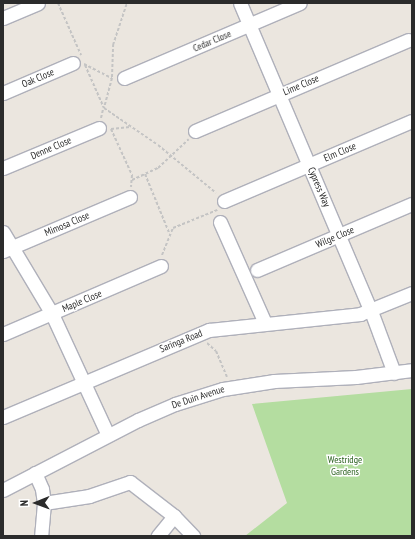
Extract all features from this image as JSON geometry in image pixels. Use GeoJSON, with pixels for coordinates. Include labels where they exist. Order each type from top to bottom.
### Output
{"type":"FeatureCollection","features":[{"type":"Feature","properties":{"kind":"street"},"geometry":{"type":"LineString","coordinates":[[3,18],[38,3]]}},
{"type":"Feature","properties":{"kind":"street","name":"Cypress Way"},"geometry":{"type":"LineString","coordinates":[[240,3],[371,311],[394,373]]}},
{"type":"Feature","properties":{"kind":"street","name":"Cedar Close"},"geometry":{"type":"LineString","coordinates":[[118,78],[300,3]]}},
{"type":"Feature","properties":{"kind":"street","name":"Lime Close"},"geometry":{"type":"LineString","coordinates":[[194,134],[279,95],[408,40]]}},
{"type":"Feature","properties":{"kind":"street","name":"Oak Close"},"geometry":{"type":"LineString","coordinates":[[3,93],[79,64]]}},
{"type":"Feature","properties":{"kind":"street","name":"Elm Close"},"geometry":{"type":"LineString","coordinates":[[220,200],[309,165],[412,121]]}},
{"type":"Feature","properties":{"kind":"street","name":"Denne Close"},"geometry":{"type":"LineString","coordinates":[[3,168],[99,128]]}},
{"type":"Feature","properties":{"kind":"street","name":"Mimosa Close"},"geometry":{"type":"LineString","coordinates":[[7,250],[130,197]]}},
{"type":"Feature","properties":{"kind":"street","name":"Wilge Close"},"geometry":{"type":"LineString","coordinates":[[257,270],[412,204]]}},
{"type":"Feature","properties":{"kind":"street"},"geometry":{"type":"LineString","coordinates":[[220,222],[265,323]]}},
{"type":"Feature","properties":{"kind":"street"},"geometry":{"type":"LineString","coordinates":[[3,232],[7,250],[52,314],[108,435]]}},
{"type":"Feature","properties":{"kind":"street","name":"Maple Close"},"geometry":{"type":"LineString","coordinates":[[3,334],[161,266]]}},
{"type":"Feature","properties":{"kind":"street","name":"Saringa Road"},"geometry":{"type":"LineString","coordinates":[[3,417],[209,330],[371,311],[412,293]]}},
{"type":"Feature","properties":{"kind":"street","name":"De Duin Avenue"},"geometry":{"type":"LineString","coordinates":[[3,490],[108,435],[175,404],[223,389],[274,381],[394,373],[412,370]]}},
{"type":"Feature","properties":{"kind":"street"},"geometry":{"type":"LineString","coordinates":[[36,473],[42,489],[44,503],[41,536]]}},
{"type":"Feature","properties":{"kind":"street"},"geometry":{"type":"LineString","coordinates":[[44,503],[89,496],[130,482],[174,516],[193,536]]}},
{"type":"Feature","properties":{"kind":"street"},"geometry":{"type":"LineString","coordinates":[[158,536],[174,516]]}},
{"type":"Feature","properties":{"kind":"path"},"geometry":{"type":"LineString","coordinates":[[58,3],[79,64],[104,108],[171,157],[220,200],[173,228],[162,252]]}},
{"type":"Feature","properties":{"kind":"path"},"geometry":{"type":"LineString","coordinates":[[104,108],[118,78],[113,45],[127,3]]}},
{"type":"Feature","properties":{"kind":"path"},"geometry":{"type":"LineString","coordinates":[[79,64],[118,78]]}},
{"type":"Feature","properties":{"kind":"path"},"geometry":{"type":"LineString","coordinates":[[131,127],[111,129],[132,180],[145,174],[171,157],[194,134]]}},
{"type":"Feature","properties":{"kind":"path"},"geometry":{"type":"LineString","coordinates":[[145,174],[170,234]]}},
{"type":"Feature","properties":{"kind":"path"},"geometry":{"type":"LineString","coordinates":[[202,338],[216,351],[225,371]]}},
{"type":"Feature","properties":{"kind":"green space","name":"Westridge Gardens"},"geometry":{"type":"Polygon","coordinates":[[[412,389],[412,536],[245,536],[287,503],[252,404],[412,389]]]}}]}
